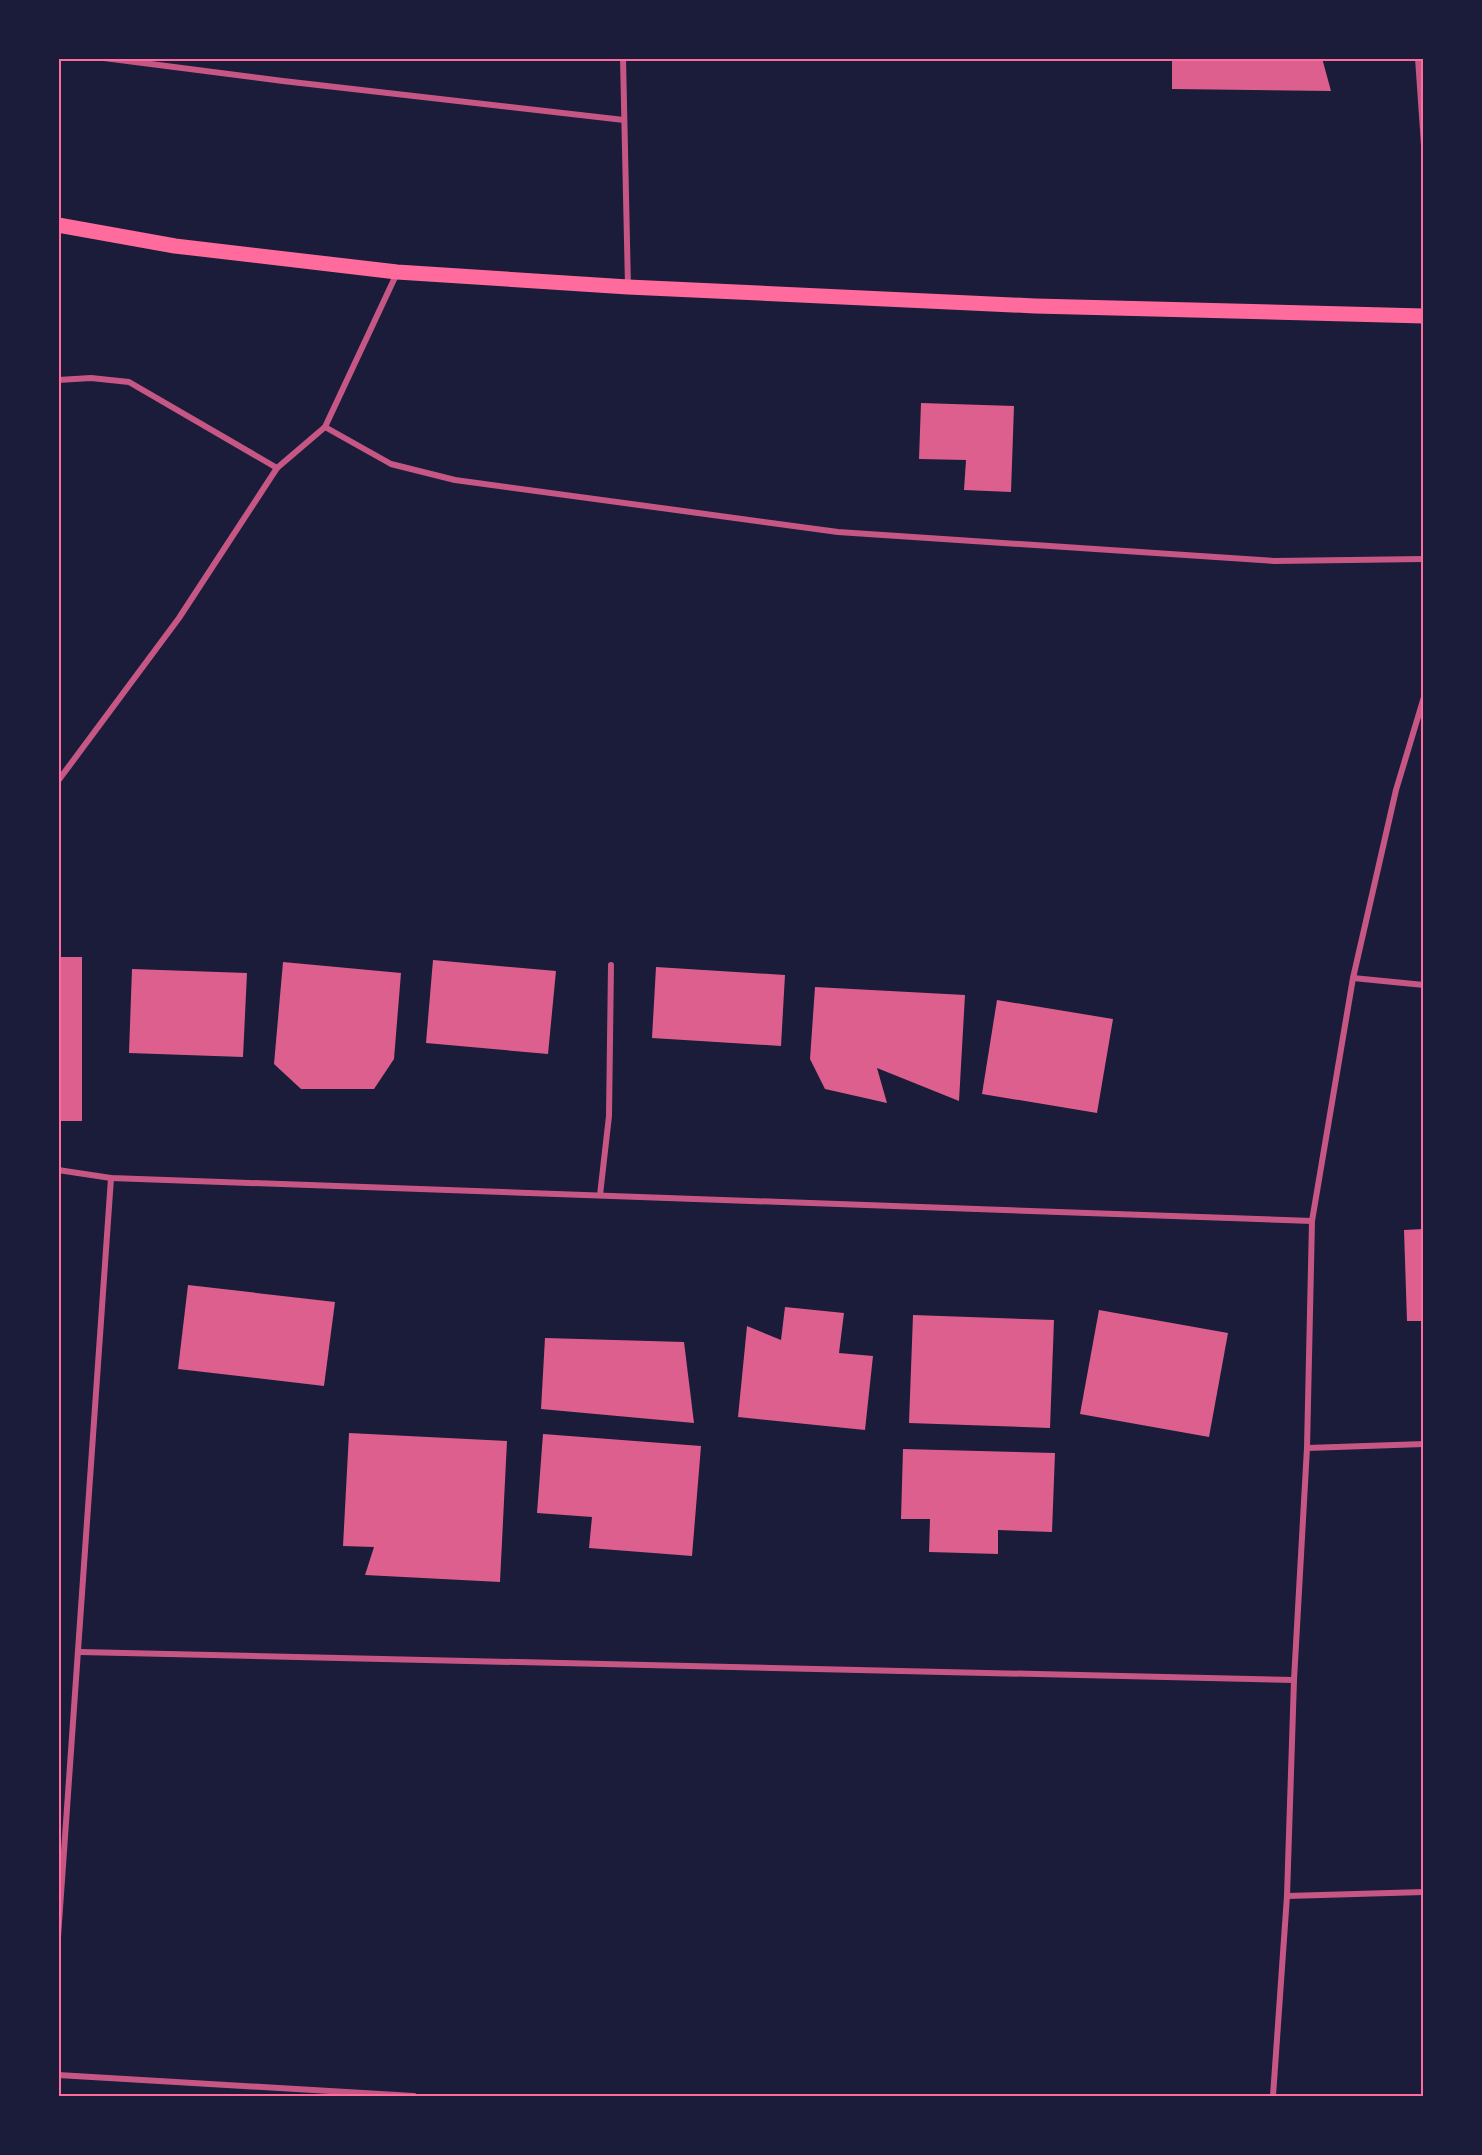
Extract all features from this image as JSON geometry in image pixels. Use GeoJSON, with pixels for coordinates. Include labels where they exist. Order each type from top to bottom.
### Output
{"type":"FeatureCollection","features":[{"type":"Feature","properties":{"kind":"main road"},"geometry":{"type":"LineString","coordinates":[[58,225],[175,246],[397,272],[628,287],[1035,306],[1424,316]]}},
{"type":"Feature","properties":{"kind":"street"},"geometry":{"type":"LineString","coordinates":[[104,58],[624,120]]}},
{"type":"Feature","properties":{"kind":"street"},"geometry":{"type":"LineString","coordinates":[[623,58],[628,287]]}},
{"type":"Feature","properties":{"kind":"street"},"geometry":{"type":"LineString","coordinates":[[1418,58],[1424,145]]}},
{"type":"Feature","properties":{"kind":"street"},"geometry":{"type":"LineString","coordinates":[[58,781],[179,618],[277,468],[325,427],[397,272]]}},
{"type":"Feature","properties":{"kind":"street"},"geometry":{"type":"LineString","coordinates":[[58,380],[91,378],[129,382],[277,468]]}},
{"type":"Feature","properties":{"kind":"street"},"geometry":{"type":"LineString","coordinates":[[325,427],[391,464],[455,480],[838,532],[1274,561],[1424,559]]}},
{"type":"Feature","properties":{"kind":"street"},"geometry":{"type":"LineString","coordinates":[[1273,2097],[1287,1896],[1294,1680],[1307,1449],[1312,1221],[1353,978],[1396,790],[1424,697]]}},
{"type":"Feature","properties":{"kind":"street"},"geometry":{"type":"LineString","coordinates":[[600,1195],[609,1116],[611,965]]}},
{"type":"Feature","properties":{"kind":"street"},"geometry":{"type":"LineString","coordinates":[[1353,978],[1424,985]]}},
{"type":"Feature","properties":{"kind":"street"},"geometry":{"type":"LineString","coordinates":[[58,1170],[111,1178],[1312,1221]]}},
{"type":"Feature","properties":{"kind":"street"},"geometry":{"type":"LineString","coordinates":[[58,1936],[80,1652],[111,1178]]}},
{"type":"Feature","properties":{"kind":"street"},"geometry":{"type":"LineString","coordinates":[[1307,1449],[1424,1444]]}},
{"type":"Feature","properties":{"kind":"street"},"geometry":{"type":"LineString","coordinates":[[80,1652],[1294,1680]]}},
{"type":"Feature","properties":{"kind":"street"},"geometry":{"type":"LineString","coordinates":[[1287,1896],[1424,1892]]}},
{"type":"Feature","properties":{"kind":"street"},"geometry":{"type":"LineString","coordinates":[[58,2075],[414,2097]]}},
{"type":"Feature","properties":{"kind":"building"},"geometry":{"type":"Polygon","coordinates":[[[1172,58],[1322,58],[1331,91],[1172,89],[1172,58]]]}},
{"type":"Feature","properties":{"kind":"building"},"geometry":{"type":"Polygon","coordinates":[[[921,403],[1014,406],[1011,492],[964,490],[966,460],[919,459],[921,403]]]}},
{"type":"Feature","properties":{"kind":"building"},"geometry":{"type":"Polygon","coordinates":[[[58,957],[82,957],[82,1121],[58,1121],[58,957]]]}},
{"type":"Feature","properties":{"kind":"building"},"geometry":{"type":"Polygon","coordinates":[[[433,960],[556,971],[548,1054],[426,1043],[433,960]]]}},
{"type":"Feature","properties":{"kind":"building"},"geometry":{"type":"Polygon","coordinates":[[[283,962],[401,973],[394,1059],[374,1089],[301,1089],[274,1064],[283,962]]]}},
{"type":"Feature","properties":{"kind":"building"},"geometry":{"type":"Polygon","coordinates":[[[656,967],[785,975],[781,1046],[652,1038],[656,967]]]}},
{"type":"Feature","properties":{"kind":"building"},"geometry":{"type":"Polygon","coordinates":[[[132,969],[247,973],[243,1057],[129,1053],[132,969]]]}},
{"type":"Feature","properties":{"kind":"building"},"geometry":{"type":"Polygon","coordinates":[[[815,987],[965,995],[959,1101],[877,1068],[887,1103],[825,1089],[810,1059],[815,987]]]}},
{"type":"Feature","properties":{"kind":"building"},"geometry":{"type":"Polygon","coordinates":[[[997,1000],[1113,1019],[1097,1113],[982,1094],[997,1000]]]}},
{"type":"Feature","properties":{"kind":"building"},"geometry":{"type":"Polygon","coordinates":[[[1424,1229],[1424,1321],[1407,1321],[1404,1230],[1424,1229]]]}},
{"type":"Feature","properties":{"kind":"building"},"geometry":{"type":"Polygon","coordinates":[[[188,1285],[335,1302],[324,1386],[178,1369],[188,1285]]]}},
{"type":"Feature","properties":{"kind":"building"},"geometry":{"type":"Polygon","coordinates":[[[785,1307],[844,1313],[839,1353],[873,1356],[865,1430],[738,1417],[747,1326],[781,1340],[785,1307]]]}},
{"type":"Feature","properties":{"kind":"building"},"geometry":{"type":"Polygon","coordinates":[[[1099,1310],[1228,1333],[1209,1437],[1080,1414],[1099,1310]]]}},
{"type":"Feature","properties":{"kind":"building"},"geometry":{"type":"Polygon","coordinates":[[[913,1315],[1054,1320],[1050,1428],[909,1423],[913,1315]]]}},
{"type":"Feature","properties":{"kind":"building"},"geometry":{"type":"Polygon","coordinates":[[[545,1338],[684,1342],[694,1423],[541,1409],[545,1338]]]}},
{"type":"Feature","properties":{"kind":"building"},"geometry":{"type":"Polygon","coordinates":[[[349,1433],[507,1441],[500,1582],[365,1575],[374,1547],[343,1546],[349,1433]]]}},
{"type":"Feature","properties":{"kind":"building"},"geometry":{"type":"Polygon","coordinates":[[[543,1434],[701,1446],[692,1556],[589,1548],[592,1517],[537,1513],[543,1434]]]}},
{"type":"Feature","properties":{"kind":"building"},"geometry":{"type":"Polygon","coordinates":[[[903,1449],[1055,1453],[1052,1532],[998,1530],[998,1554],[929,1552],[930,1519],[901,1519],[903,1449]]]}},
{"type":"Feature","properties":{"kind":"building"},"geometry":{"type":"Polygon","coordinates":[[[1421,1505],[1424,1505],[1424,1553],[1421,1553],[1421,1505]]]}}]}
